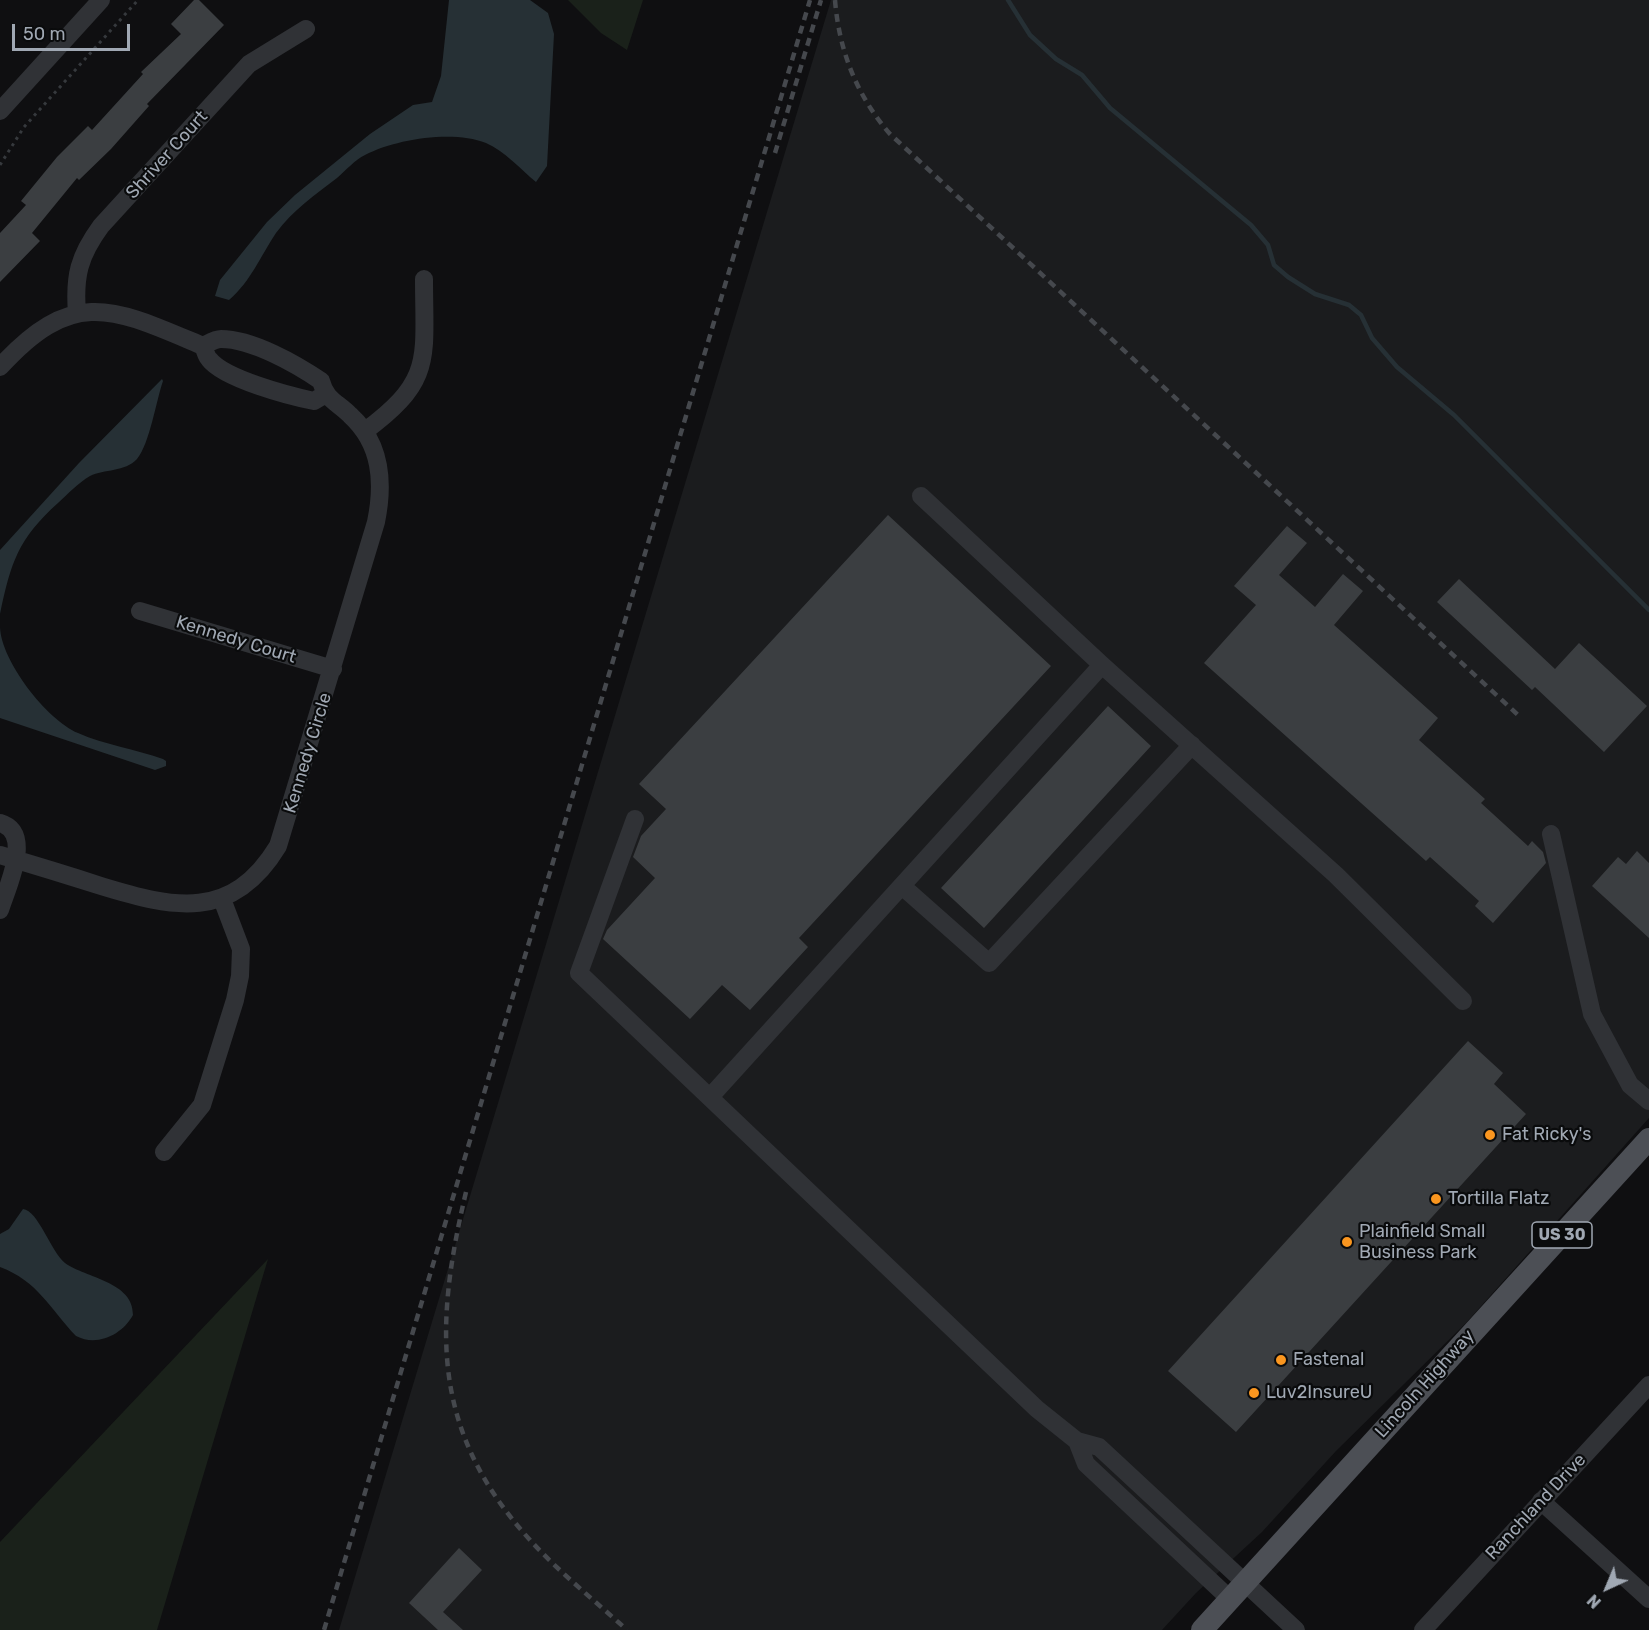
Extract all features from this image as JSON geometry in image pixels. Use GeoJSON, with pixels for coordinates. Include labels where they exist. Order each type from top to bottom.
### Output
{"type":"FeatureCollection","features":[{"type":"Feature","properties":{"kind":"main road","name":"Lincoln Highway"},"geometry":{"type":"LineString","coordinates":[[1202,1630],[1649,1139]]}},
{"type":"Feature","properties":{"kind":"street"},"geometry":{"type":"LineString","coordinates":[[0,111],[101,0]]}},
{"type":"Feature","properties":{"kind":"street","name":"Shriver Court"},"geometry":{"type":"LineString","coordinates":[[77,313],[76,273],[90,241],[101,226],[249,64],[306,29]]}},
{"type":"Feature","properties":{"kind":"street"},"geometry":{"type":"LineString","coordinates":[[365,431],[398,405],[412,388],[424,360],[424,279]]}},
{"type":"Feature","properties":{"kind":"street"},"geometry":{"type":"LineString","coordinates":[[0,367],[44,326],[77,313],[122,314],[203,346],[209,360],[241,380],[280,394],[314,401],[324,395]]}},
{"type":"Feature","properties":{"kind":"street","name":"Kennedy Circle"},"geometry":{"type":"LineString","coordinates":[[8,857],[152,901],[183,905],[222,899],[254,878],[268,863],[278,846],[333,669],[380,503],[380,468],[376,453],[365,431],[352,417],[324,395],[321,381],[289,361],[227,340],[218,339],[203,346]]}},
{"type":"Feature","properties":{"kind":"street"},"geometry":{"type":"LineString","coordinates":[[921,496],[1102,665],[1336,875],[1463,1001]]}},
{"type":"Feature","properties":{"kind":"street","name":"Kennedy Court"},"geometry":{"type":"LineString","coordinates":[[140,611],[333,669]]}},
{"type":"Feature","properties":{"kind":"street"},"geometry":{"type":"LineString","coordinates":[[710,1097],[1102,665]]}},
{"type":"Feature","properties":{"kind":"street"},"geometry":{"type":"LineString","coordinates":[[902,886],[989,963],[1192,745]]}},
{"type":"Feature","properties":{"kind":"street"},"geometry":{"type":"LineString","coordinates":[[635,819],[579,973],[1036,1409],[1077,1441],[1099,1447],[1238,1592],[1296,1630]]}},
{"type":"Feature","properties":{"kind":"street"},"geometry":{"type":"LineString","coordinates":[[0,823],[13,831],[17,843],[8,857],[0,910]]}},
{"type":"Feature","properties":{"kind":"street"},"geometry":{"type":"LineString","coordinates":[[1551,834],[1592,1014],[1630,1085],[1649,1101]]}},
{"type":"Feature","properties":{"kind":"street"},"geometry":{"type":"LineString","coordinates":[[164,1152],[202,1105],[235,1000],[240,976],[241,949],[222,899]]}},
{"type":"Feature","properties":{"kind":"street","name":"Ranchland Drive"},"geometry":{"type":"LineString","coordinates":[[1423,1630],[1649,1385]]}},
{"type":"Feature","properties":{"kind":"street"},"geometry":{"type":"LineString","coordinates":[[1541,1501],[1649,1599]]}},
{"type":"Feature","properties":{"kind":"path"},"geometry":{"type":"LineString","coordinates":[[0,165],[24,127],[138,0]]}},
{"type":"Feature","properties":{"kind":"shaded area"},"geometry":{"type":"Polygon","coordinates":[[[449,0],[530,0],[548,13],[554,34],[547,166],[536,182],[500,151],[473,139],[425,138],[378,149],[358,160],[290,217],[276,233],[237,293],[229,300],[215,296],[220,280],[267,222],[295,195],[370,134],[413,105],[432,102],[441,76],[449,0]]]}},
{"type":"Feature","properties":{"kind":"shaded area"},"geometry":{"type":"Polygon","coordinates":[[[568,0],[643,0],[627,50],[601,33],[568,0]]]}},
{"type":"Feature","properties":{"kind":"shaded area"},"geometry":{"type":"Polygon","coordinates":[[[831,0],[1649,0],[1649,1118],[1466,1323],[1336,1451],[1262,1532],[1196,1593],[1162,1630],[339,1630],[831,0]]]}},
{"type":"Feature","properties":{"kind":"shaded area"},"geometry":{"type":"Polygon","coordinates":[[[162,379],[142,452],[127,466],[90,476],[44,516],[18,552],[0,614],[0,550],[79,463],[162,379]]]}},
{"type":"Feature","properties":{"kind":"shaded area"},"geometry":{"type":"Polygon","coordinates":[[[0,627],[2,641],[17,672],[40,703],[53,716],[78,733],[163,759],[166,761],[166,766],[155,770],[0,718],[0,627]]]}},
{"type":"Feature","properties":{"kind":"shaded area"},"geometry":{"type":"Polygon","coordinates":[[[23,1209],[34,1216],[65,1263],[107,1282],[126,1295],[133,1315],[116,1333],[92,1340],[76,1336],[34,1288],[0,1267],[0,1234],[9,1229],[23,1209]]]}},
{"type":"Feature","properties":{"kind":"shaded area"},"geometry":{"type":"Polygon","coordinates":[[[268,1259],[157,1630],[0,1630],[0,1542],[268,1259]]]}},
{"type":"Feature","properties":{"kind":"building"},"geometry":{"type":"Polygon","coordinates":[[[194,0],[199,0],[224,25],[147,104],[149,106],[111,149],[79,180],[77,178],[32,233],[40,241],[0,282],[0,233],[26,205],[21,201],[57,157],[88,126],[92,130],[143,74],[141,72],[181,34],[171,24],[194,0]]]}},
{"type":"Feature","properties":{"kind":"building"},"geometry":{"type":"Polygon","coordinates":[[[888,515],[1051,666],[799,938],[808,947],[750,1010],[722,985],[690,1019],[603,939],[607,930],[655,878],[633,857],[641,836],[666,809],[639,784],[888,515]]]}},
{"type":"Feature","properties":{"kind":"building"},"geometry":{"type":"Polygon","coordinates":[[[1287,526],[1307,543],[1279,575],[1315,607],[1343,574],[1363,591],[1334,625],[1438,718],[1419,740],[1485,799],[1481,803],[1528,846],[1532,841],[1543,852],[1546,863],[1493,923],[1475,906],[1479,901],[1430,857],[1426,861],[1204,663],[1256,605],[1234,586],[1287,526]]]}},
{"type":"Feature","properties":{"kind":"building"},"geometry":{"type":"Polygon","coordinates":[[[1459,579],[1555,669],[1579,643],[1647,706],[1604,752],[1535,687],[1532,690],[1437,602],[1459,579]]]}},
{"type":"Feature","properties":{"kind":"building"},"geometry":{"type":"Polygon","coordinates":[[[1108,706],[1151,746],[984,928],[941,888],[1108,706]]]}},
{"type":"Feature","properties":{"kind":"building"},"geometry":{"type":"Polygon","coordinates":[[[1637,851],[1649,863],[1649,938],[1592,886],[1618,857],[1626,864],[1637,851]]]}},
{"type":"Feature","properties":{"kind":"building","name":"Plainfield Small Business Park"},"geometry":{"type":"Polygon","coordinates":[[[1468,1041],[1503,1073],[1494,1084],[1526,1114],[1236,1432],[1168,1371],[1468,1041]]]}},
{"type":"Feature","properties":{"kind":"building"},"geometry":{"type":"Polygon","coordinates":[[[459,1548],[482,1570],[443,1612],[463,1630],[438,1630],[409,1603],[459,1548]]]}},
{"type":"Feature","properties":{"kind":"waterway"},"geometry":{"type":"LineString","coordinates":[[1008,0],[1030,35],[1056,59],[1082,75],[1110,108],[1251,225],[1268,245],[1274,265],[1315,294],[1349,305],[1361,315],[1372,338],[1397,367],[1454,415],[1649,610]]}},
{"type":"Feature","properties":{"kind":"railway"},"geometry":{"type":"LineString","coordinates":[[324,1630],[810,0]]}},
{"type":"Feature","properties":{"kind":"railway"},"geometry":{"type":"LineString","coordinates":[[775,153],[821,0]]}},
{"type":"Feature","properties":{"kind":"railway"},"geometry":{"type":"LineString","coordinates":[[835,0],[845,55],[868,104],[890,134],[1518,715]]}},
{"type":"Feature","properties":{"kind":"railway"},"geometry":{"type":"LineString","coordinates":[[466,1192],[449,1288],[446,1333],[449,1376],[458,1418],[474,1459],[498,1499],[530,1540],[565,1575],[627,1630]]}},
{"type":"Feature","properties":{"kind":"place","name":"Fat Ricky's"},"geometry":{"type":"Point","coordinates":[1490,1135]}},
{"type":"Feature","properties":{"kind":"place","name":"Tortilla Flatz"},"geometry":{"type":"Point","coordinates":[1436,1199]}},
{"type":"Feature","properties":{"kind":"place","name":"Plainfield Small Business Park"},"geometry":{"type":"Point","coordinates":[1347,1242]}},
{"type":"Feature","properties":{"kind":"place","name":"Fastenal"},"geometry":{"type":"Point","coordinates":[1281,1360]}},
{"type":"Feature","properties":{"kind":"place","name":"Luv2InsureU"},"geometry":{"type":"Point","coordinates":[1254,1393]}}]}
